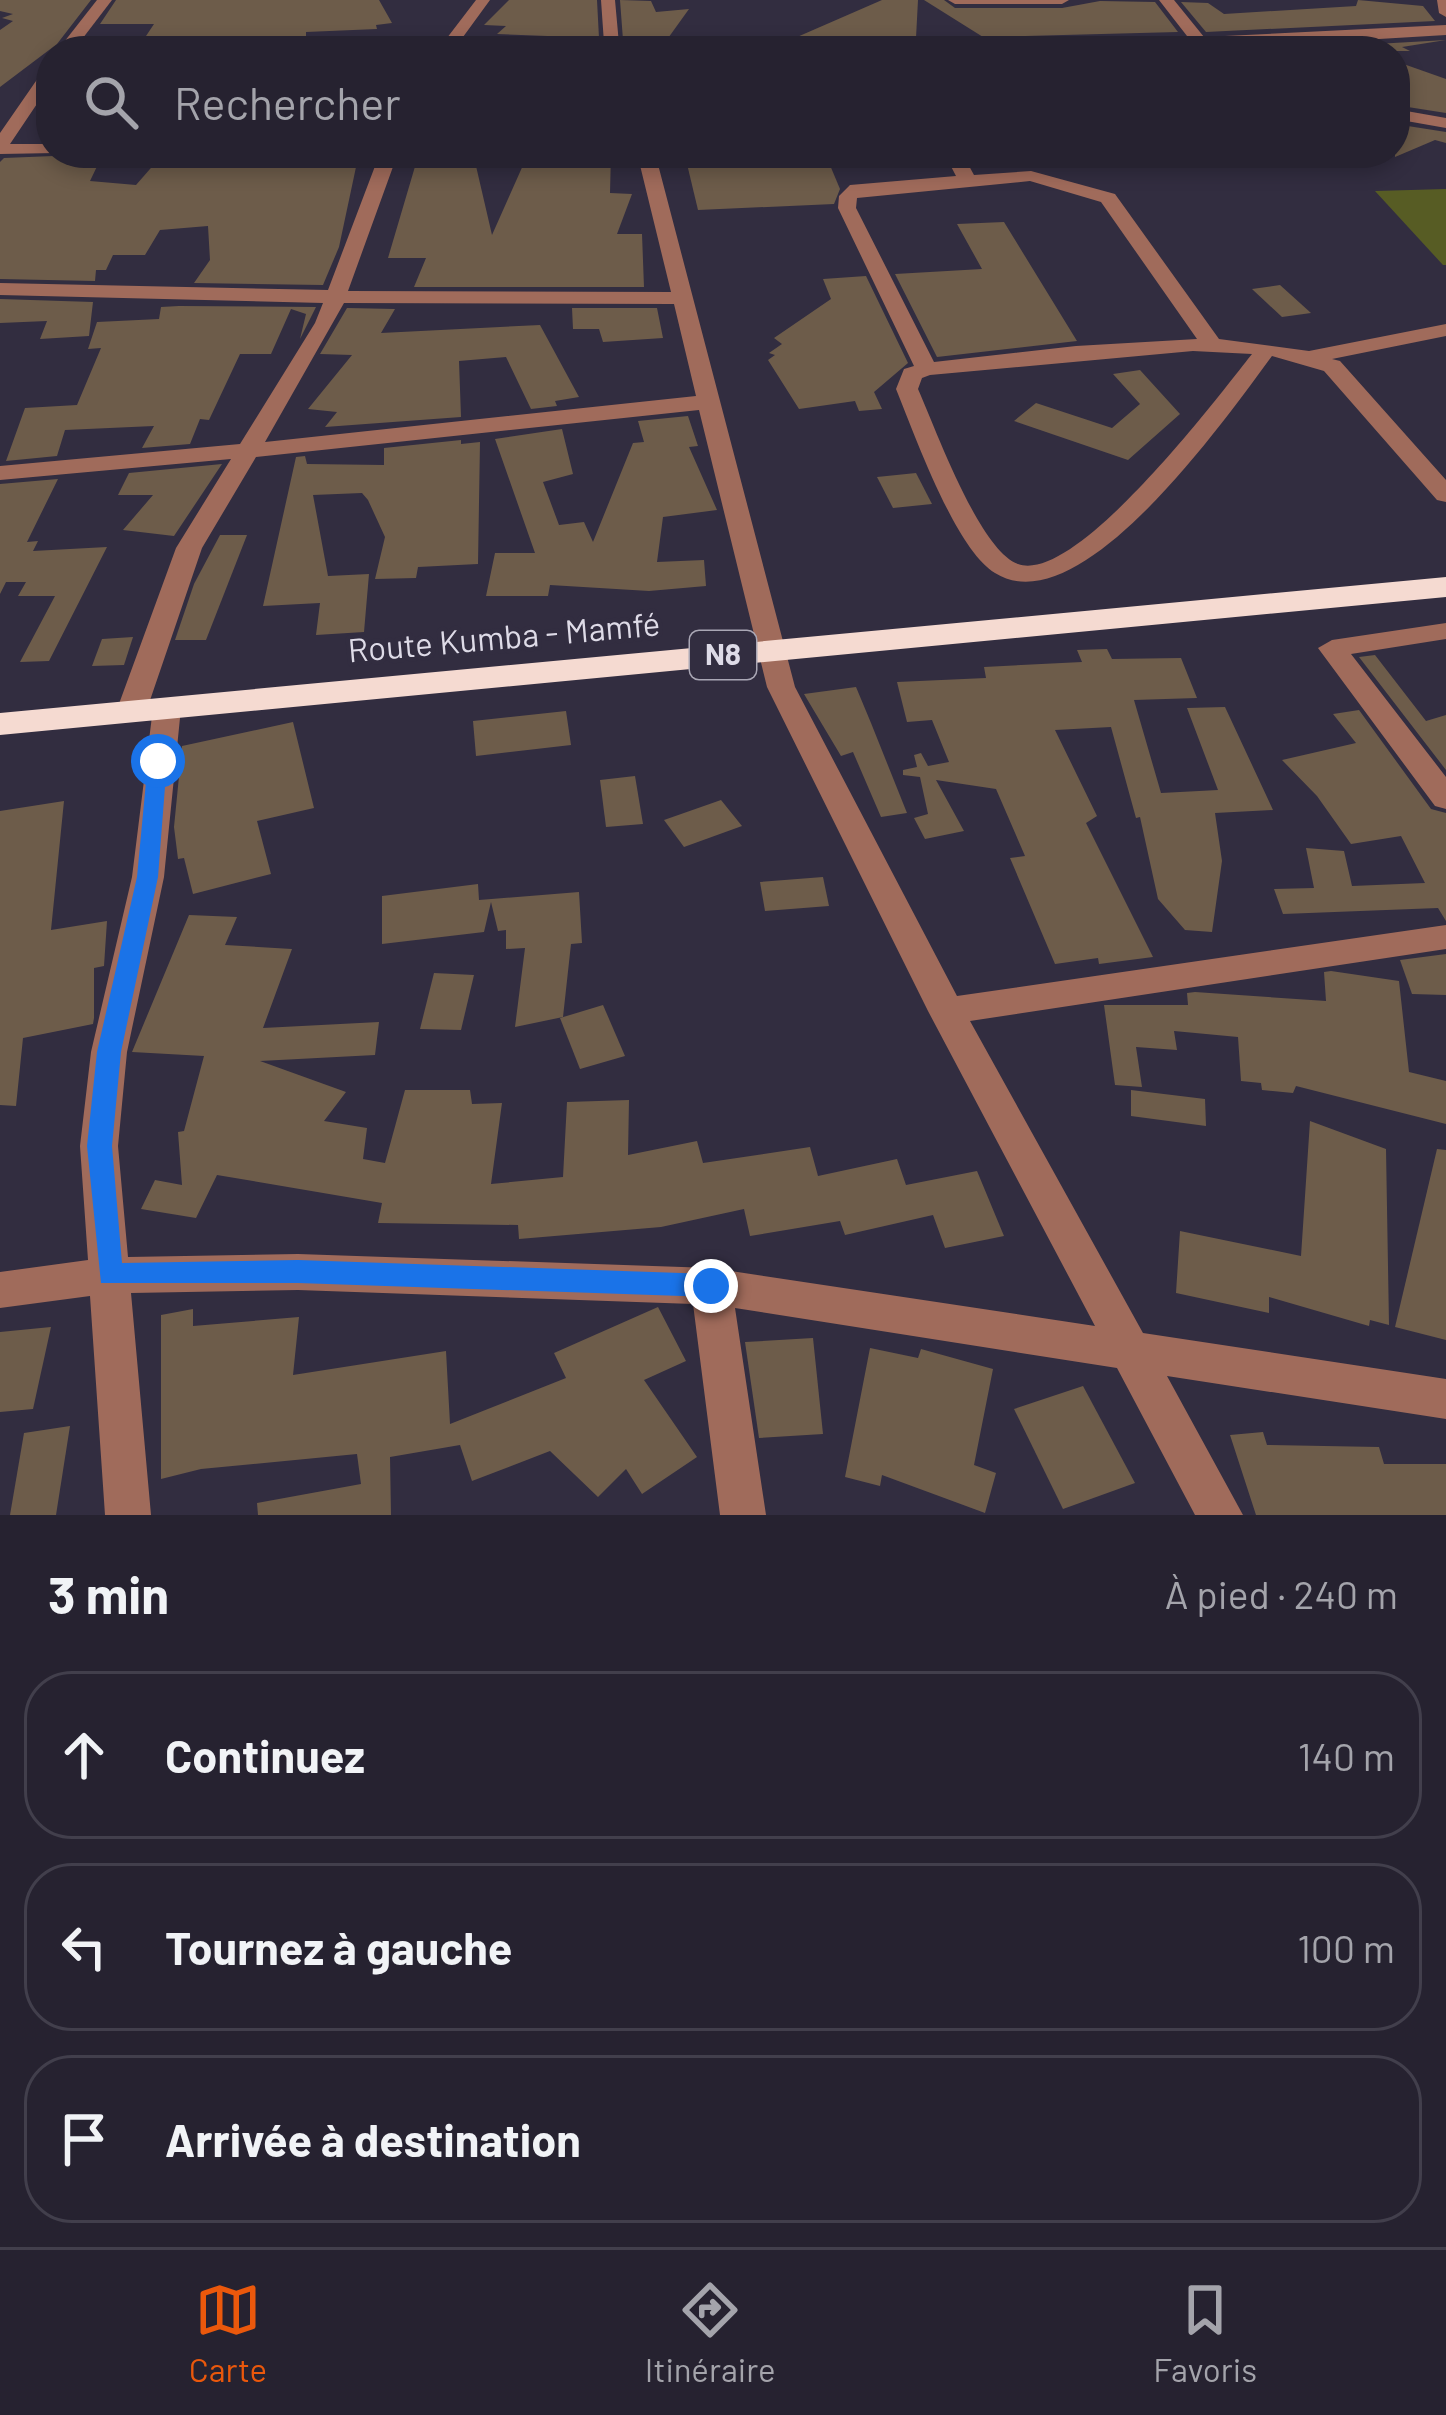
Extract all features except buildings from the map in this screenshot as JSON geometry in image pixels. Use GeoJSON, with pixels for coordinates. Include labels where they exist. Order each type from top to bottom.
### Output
{"type":"FeatureCollection","features":[{"type":"Feature","properties":{"kind":"highway","name":"Route Kumba - Mamfé"},"geometry":{"type":"LineString","coordinates":[[0,724],[1446,587]]}},
{"type":"Feature","properties":{"kind":"street"},"geometry":{"type":"LineString","coordinates":[[76,36],[105,0]]}},
{"type":"Feature","properties":{"kind":"street"},"geometry":{"type":"LineString","coordinates":[[456,36],[483,0]]}},
{"type":"Feature","properties":{"kind":"street"},"geometry":{"type":"LineString","coordinates":[[608,0],[610,36]]}},
{"type":"Feature","properties":{"kind":"street"},"geometry":{"type":"LineString","coordinates":[[956,0],[1062,0]]}},
{"type":"Feature","properties":{"kind":"street"},"geometry":{"type":"LineString","coordinates":[[1166,0],[1203,36]]}},
{"type":"Feature","properties":{"kind":"street"},"geometry":{"type":"LineString","coordinates":[[1444,0],[1446,13]]}},
{"type":"Feature","properties":{"kind":"street"},"geometry":{"type":"LineString","coordinates":[[1352,36],[1446,30]]}},
{"type":"Feature","properties":{"kind":"street"},"geometry":{"type":"LineString","coordinates":[[0,147],[36,93]]}},
{"type":"Feature","properties":{"kind":"street"},"geometry":{"type":"LineString","coordinates":[[1410,117],[1446,123]]}},
{"type":"Feature","properties":{"kind":"street"},"geometry":{"type":"LineString","coordinates":[[0,147],[36,148]]}},
{"type":"Feature","properties":{"kind":"street"},"geometry":{"type":"LineString","coordinates":[[128,1515],[102,1123],[109,1052],[148,877],[149,710],[189,548],[326,323],[383,168]]}},
{"type":"Feature","properties":{"kind":"street"},"geometry":{"type":"LineString","coordinates":[[650,168],[782,687],[946,1011],[1220,1515]]}},
{"type":"Feature","properties":{"kind":"street"},"geometry":{"type":"LineString","coordinates":[[961,168],[967,179]]}},
{"type":"Feature","properties":{"kind":"street"},"geometry":{"type":"LineString","coordinates":[[927,369],[879,281],[847,208],[848,196],[869,185],[1031,176],[1108,197],[1214,346]]}},
{"type":"Feature","properties":{"kind":"street"},"geometry":{"type":"LineString","coordinates":[[0,289],[527,301],[681,298]]}},
{"type":"Feature","properties":{"kind":"street"},"geometry":{"type":"LineString","coordinates":[[1313,356],[1446,329]]}},
{"type":"Feature","properties":{"kind":"street"},"geometry":{"type":"LineString","coordinates":[[1267,349],[1224,404],[1093,546],[1055,569],[1021,574],[999,566],[977,538],[925,431],[907,380],[927,369],[1115,350],[1214,346],[1267,349],[1313,356],[1332,366],[1446,495]]}},
{"type":"Feature","properties":{"kind":"street"},"geometry":{"type":"LineString","coordinates":[[0,472],[369,440],[707,402]]}},
{"type":"Feature","properties":{"kind":"street"},"geometry":{"type":"LineString","coordinates":[[1446,631],[1332,648],[1446,799]]}},
{"type":"Feature","properties":{"kind":"street"},"geometry":{"type":"LineString","coordinates":[[946,1011],[1446,937]]}},
{"type":"Feature","properties":{"kind":"street"},"geometry":{"type":"LineString","coordinates":[[0,1290],[110,1275],[298,1272],[711,1286],[1446,1399]]}},
{"type":"Feature","properties":{"kind":"street"},"geometry":{"type":"LineString","coordinates":[[711,1286],[743,1515]]}},
{"type":"Feature","properties":{"kind":"green space"},"geometry":{"type":"Polygon","coordinates":[[[1446,189],[1446,265],[1443,265],[1375,191],[1446,189]]]}},
{"type":"Feature","properties":{"kind":"route"},"geometry":{"type":"LineString","coordinates":[[158,761],[148,877],[109,1052],[100,1146],[110,1275],[298,1272],[711,1286]]}}]}
